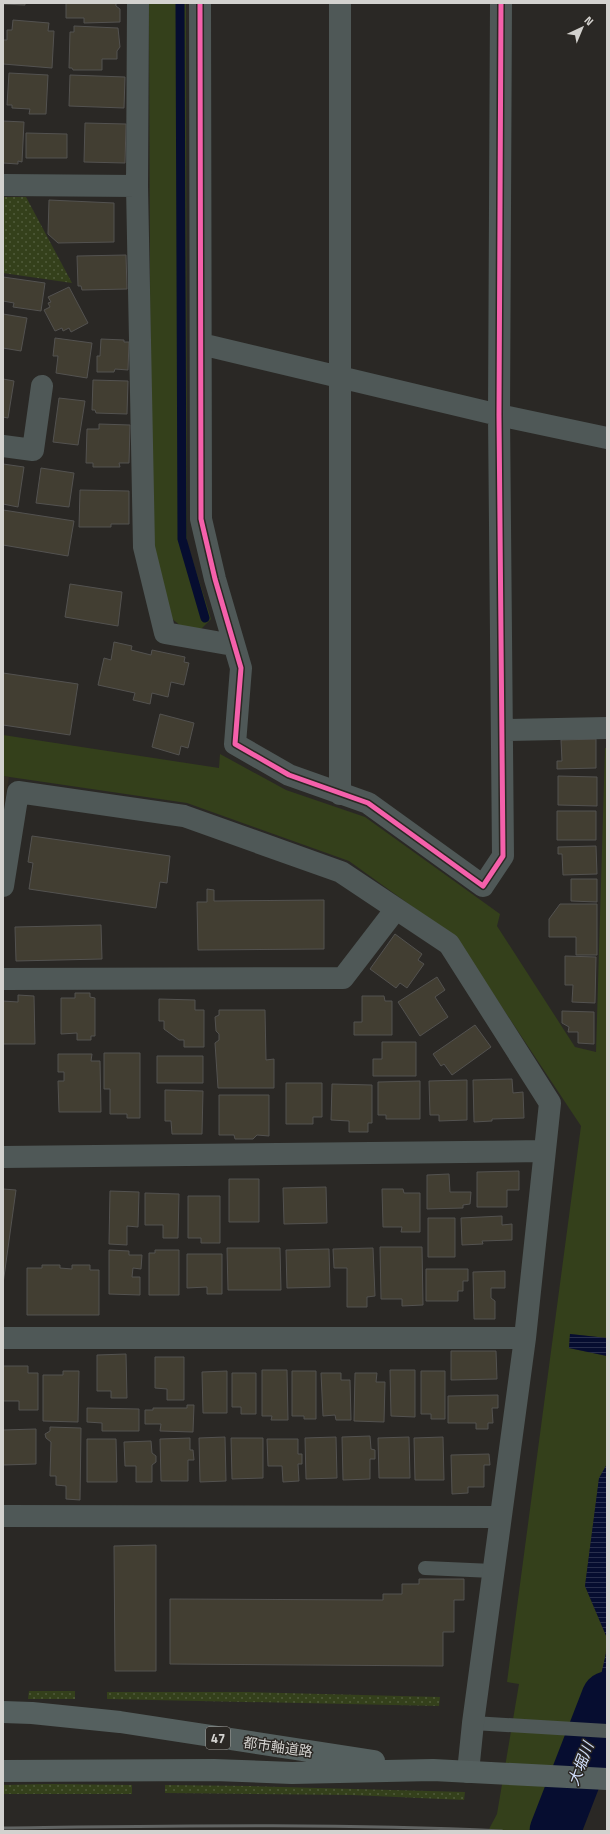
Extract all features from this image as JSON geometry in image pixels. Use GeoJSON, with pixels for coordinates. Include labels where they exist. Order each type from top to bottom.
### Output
{"type":"FeatureCollection","features":[{"type":"Feature","properties":{"kind":"main road","name":"都市軸道路"},"geometry":{"type":"LineString","coordinates":[[3,1712],[32,1713],[120,1722],[433,1770]]}},
{"type":"Feature","properties":{"kind":"main road","name":"都市軸道路"},"geometry":{"type":"LineString","coordinates":[[3,1771],[214,1770],[292,1773],[433,1770],[607,1779]]}},
{"type":"Feature","properties":{"kind":"street"},"geometry":{"type":"LineString","coordinates":[[138,3],[137,186],[144,547],[165,634],[233,645]]}},
{"type":"Feature","properties":{"kind":"street"},"geometry":{"type":"LineString","coordinates":[[200,3],[201,519],[233,645],[241,668],[235,744],[289,775],[368,803],[483,886],[503,856],[499,415],[501,3]]}},
{"type":"Feature","properties":{"kind":"street"},"geometry":{"type":"LineString","coordinates":[[340,3],[340,794]]}},
{"type":"Feature","properties":{"kind":"street"},"geometry":{"type":"LineString","coordinates":[[3,185],[137,186]]}},
{"type":"Feature","properties":{"kind":"street"},"geometry":{"type":"LineString","coordinates":[[201,344],[499,415],[607,438]]}},
{"type":"Feature","properties":{"kind":"street"},"geometry":{"type":"LineString","coordinates":[[3,446],[33,450],[42,386]]}},
{"type":"Feature","properties":{"kind":"street"},"geometry":{"type":"LineString","coordinates":[[502,730],[607,728]]}},
{"type":"Feature","properties":{"kind":"street"},"geometry":{"type":"LineString","coordinates":[[3,886],[18,792],[184,816],[341,872],[449,944],[550,1103],[525,1338],[500,1517],[468,1772]]}},
{"type":"Feature","properties":{"kind":"street"},"geometry":{"type":"LineString","coordinates":[[3,979],[343,978],[396,909]]}},
{"type":"Feature","properties":{"kind":"street"},"geometry":{"type":"LineString","coordinates":[[3,1157],[544,1151]]}},
{"type":"Feature","properties":{"kind":"street"},"geometry":{"type":"LineString","coordinates":[[3,1338],[525,1338]]}},
{"type":"Feature","properties":{"kind":"street"},"geometry":{"type":"LineString","coordinates":[[3,1516],[500,1517]]}},
{"type":"Feature","properties":{"kind":"lane"},"geometry":{"type":"LineString","coordinates":[[425,1568],[493,1572]]}},
{"type":"Feature","properties":{"kind":"lane"},"geometry":{"type":"LineString","coordinates":[[473,1723],[607,1731]]}},
{"type":"Feature","properties":{"kind":"shaded area"},"geometry":{"type":"Polygon","coordinates":[[[3,776],[9,777],[3,814],[3,776]]]}},
{"type":"Feature","properties":{"kind":"green space"},"geometry":{"type":"Polygon","coordinates":[[[149,3],[186,3],[187,542],[211,619],[201,629],[182,627],[170,617],[151,547],[149,3]]]}},
{"type":"Feature","properties":{"kind":"green space"},"geometry":{"type":"Polygon","coordinates":[[[3,197],[26,197],[72,283],[3,273],[3,197]]]}},
{"type":"Feature","properties":{"kind":"green space"},"geometry":{"type":"Polygon","coordinates":[[[3,735],[219,768],[220,754],[286,790],[365,817],[500,914],[497,926],[575,1047],[596,1052],[605,748],[607,748],[607,1338],[570,1334],[569,1348],[607,1356],[607,1464],[599,1479],[585,1586],[607,1638],[605,1659],[598,1688],[545,1831],[488,1831],[497,1814],[519,1684],[507,1682],[581,1126],[456,938],[349,861],[187,803],[3,776],[3,735]]]}},
{"type":"Feature","properties":{"kind":"green space"},"geometry":{"type":"Polygon","coordinates":[[[29,1691],[75,1691],[75,1699],[28,1699],[29,1691]]]}},
{"type":"Feature","properties":{"kind":"green space"},"geometry":{"type":"Polygon","coordinates":[[[107,1692],[248,1692],[440,1697],[439,1706],[107,1699],[107,1692]]]}},
{"type":"Feature","properties":{"kind":"green space"},"geometry":{"type":"Polygon","coordinates":[[[3,1785],[132,1785],[132,1794],[3,1794],[3,1785]]]}},
{"type":"Feature","properties":{"kind":"green space"},"geometry":{"type":"Polygon","coordinates":[[[165,1785],[465,1792],[464,1800],[352,1795],[165,1793],[165,1785]]]}},
{"type":"Feature","properties":{"kind":"water"},"geometry":{"type":"Polygon","coordinates":[[[570,1334],[607,1338],[607,1356],[569,1348],[570,1334]]]}},
{"type":"Feature","properties":{"kind":"water"},"geometry":{"type":"Polygon","coordinates":[[[607,1464],[607,1638],[585,1586],[599,1478],[607,1464]]]}},
{"type":"Feature","properties":{"kind":"water"},"geometry":{"type":"Polygon","coordinates":[[[607,1649],[607,1689],[598,1688],[607,1649]]]}},
{"type":"Feature","properties":{"kind":"building"},"geometry":{"type":"Polygon","coordinates":[[[25,3],[25,5],[3,4],[25,3]]]}},
{"type":"Feature","properties":{"kind":"building"},"geometry":{"type":"Polygon","coordinates":[[[66,3],[116,3],[116,6],[120,9],[120,22],[84,23],[84,18],[66,18],[66,3]]]}},
{"type":"Feature","properties":{"kind":"building"},"geometry":{"type":"Polygon","coordinates":[[[13,20],[49,23],[48,31],[54,31],[52,68],[3,64],[3,40],[7,40],[7,30],[12,30],[13,20]]]}},
{"type":"Feature","properties":{"kind":"building"},"geometry":{"type":"Polygon","coordinates":[[[74,26],[118,28],[120,47],[117,51],[117,59],[102,59],[102,70],[73,70],[72,68],[69,68],[70,32],[74,32],[74,26]]]}},
{"type":"Feature","properties":{"kind":"building"},"geometry":{"type":"Polygon","coordinates":[[[9,73],[48,75],[46,114],[29,114],[30,109],[12,108],[12,105],[7,105],[9,73]]]}},
{"type":"Feature","properties":{"kind":"building"},"geometry":{"type":"Polygon","coordinates":[[[70,75],[125,77],[124,108],[69,106],[70,75]]]}},
{"type":"Feature","properties":{"kind":"building"},"geometry":{"type":"Polygon","coordinates":[[[3,121],[24,122],[22,162],[18,161],[18,164],[3,163],[3,121]]]}},
{"type":"Feature","properties":{"kind":"building"},"geometry":{"type":"Polygon","coordinates":[[[85,123],[126,124],[125,163],[84,162],[85,123]]]}},
{"type":"Feature","properties":{"kind":"building"},"geometry":{"type":"Polygon","coordinates":[[[26,133],[67,134],[67,158],[26,158],[26,133]]]}},
{"type":"Feature","properties":{"kind":"building"},"geometry":{"type":"Polygon","coordinates":[[[49,200],[114,203],[114,242],[58,243],[48,234],[49,200]]]}},
{"type":"Feature","properties":{"kind":"building"},"geometry":{"type":"Polygon","coordinates":[[[126,255],[127,289],[82,290],[81,286],[78,286],[77,256],[126,255]]]}},
{"type":"Feature","properties":{"kind":"building"},"geometry":{"type":"Polygon","coordinates":[[[3,277],[45,283],[41,311],[13,307],[14,303],[3,301],[3,277]]]}},
{"type":"Feature","properties":{"kind":"building"},"geometry":{"type":"Polygon","coordinates":[[[69,287],[88,323],[71,332],[69,328],[63,331],[62,328],[55,331],[44,310],[50,307],[48,303],[51,302],[48,297],[69,287]]]}},
{"type":"Feature","properties":{"kind":"building"},"geometry":{"type":"Polygon","coordinates":[[[3,314],[27,318],[21,351],[3,348],[3,314]]]}},
{"type":"Feature","properties":{"kind":"building"},"geometry":{"type":"Polygon","coordinates":[[[55,338],[92,343],[87,378],[56,373],[58,356],[53,356],[55,338]]]}},
{"type":"Feature","properties":{"kind":"building"},"geometry":{"type":"Polygon","coordinates":[[[101,339],[124,340],[124,342],[129,342],[128,370],[115,369],[114,372],[97,372],[97,356],[100,356],[101,339]]]}},
{"type":"Feature","properties":{"kind":"building"},"geometry":{"type":"Polygon","coordinates":[[[3,379],[14,381],[8,418],[3,417],[3,379]]]}},
{"type":"Feature","properties":{"kind":"building"},"geometry":{"type":"Polygon","coordinates":[[[93,380],[128,381],[127,414],[96,413],[95,410],[92,410],[93,380]]]}},
{"type":"Feature","properties":{"kind":"building"},"geometry":{"type":"Polygon","coordinates":[[[59,398],[85,401],[78,445],[53,442],[59,398]]]}},
{"type":"Feature","properties":{"kind":"building"},"geometry":{"type":"Polygon","coordinates":[[[99,424],[130,425],[129,463],[119,463],[120,467],[93,467],[93,463],[86,463],[87,429],[99,429],[99,424]]]}},
{"type":"Feature","properties":{"kind":"building"},"geometry":{"type":"Polygon","coordinates":[[[3,464],[24,467],[18,507],[3,504],[3,464]]]}},
{"type":"Feature","properties":{"kind":"building"},"geometry":{"type":"Polygon","coordinates":[[[41,468],[74,473],[69,507],[36,503],[41,468]]]}},
{"type":"Feature","properties":{"kind":"building"},"geometry":{"type":"Polygon","coordinates":[[[80,490],[129,491],[129,524],[111,524],[111,527],[79,527],[80,490]]]}},
{"type":"Feature","properties":{"kind":"building"},"geometry":{"type":"Polygon","coordinates":[[[3,510],[74,521],[68,556],[3,545],[3,510]]]}},
{"type":"Feature","properties":{"kind":"building"},"geometry":{"type":"Polygon","coordinates":[[[70,584],[122,592],[118,626],[65,617],[70,584]]]}},
{"type":"Feature","properties":{"kind":"building"},"geometry":{"type":"Polygon","coordinates":[[[114,642],[132,646],[131,650],[151,655],[152,650],[185,657],[184,662],[189,663],[184,685],[171,682],[168,697],[152,693],[150,704],[133,700],[135,693],[98,685],[104,658],[111,660],[114,642]]]}},
{"type":"Feature","properties":{"kind":"building"},"geometry":{"type":"Polygon","coordinates":[[[3,673],[78,684],[70,735],[3,725],[3,673]]]}},
{"type":"Feature","properties":{"kind":"building"},"geometry":{"type":"Polygon","coordinates":[[[160,714],[194,723],[188,748],[181,746],[179,755],[152,747],[160,714]]]}},
{"type":"Feature","properties":{"kind":"building"},"geometry":{"type":"Polygon","coordinates":[[[596,739],[596,768],[557,769],[557,761],[562,761],[561,740],[596,739]]]}},
{"type":"Feature","properties":{"kind":"building"},"geometry":{"type":"Polygon","coordinates":[[[558,776],[597,777],[597,806],[558,805],[558,776]]]}},
{"type":"Feature","properties":{"kind":"building"},"geometry":{"type":"Polygon","coordinates":[[[557,811],[596,811],[596,840],[557,840],[557,811]]]}},
{"type":"Feature","properties":{"kind":"building"},"geometry":{"type":"Polygon","coordinates":[[[32,836],[170,856],[167,883],[160,882],[156,908],[29,889],[33,863],[28,862],[32,836]]]}},
{"type":"Feature","properties":{"kind":"building"},"geometry":{"type":"Polygon","coordinates":[[[596,846],[597,874],[563,875],[562,854],[558,854],[558,847],[596,846]]]}},
{"type":"Feature","properties":{"kind":"building"},"geometry":{"type":"Polygon","coordinates":[[[571,879],[597,879],[597,902],[571,901],[571,879]]]}},
{"type":"Feature","properties":{"kind":"building"},"geometry":{"type":"Polygon","coordinates":[[[207,889],[214,890],[214,901],[324,900],[324,949],[198,950],[197,902],[207,902],[207,889]]]}},
{"type":"Feature","properties":{"kind":"building"},"geometry":{"type":"Polygon","coordinates":[[[560,904],[597,904],[597,955],[576,955],[576,937],[549,937],[549,919],[560,904]]]}},
{"type":"Feature","properties":{"kind":"building"},"geometry":{"type":"Polygon","coordinates":[[[101,925],[102,959],[16,961],[15,927],[101,925]]]}},
{"type":"Feature","properties":{"kind":"building"},"geometry":{"type":"Polygon","coordinates":[[[395,934],[422,954],[418,960],[424,964],[407,988],[400,983],[396,988],[370,969],[395,934]]]}},
{"type":"Feature","properties":{"kind":"building"},"geometry":{"type":"Polygon","coordinates":[[[565,956],[596,957],[595,1003],[572,1002],[573,985],[565,985],[565,956]]]}},
{"type":"Feature","properties":{"kind":"building"},"geometry":{"type":"Polygon","coordinates":[[[437,977],[445,990],[435,997],[448,1017],[420,1036],[398,1002],[437,977]]]}},
{"type":"Feature","properties":{"kind":"building"},"geometry":{"type":"Polygon","coordinates":[[[75,993],[90,993],[90,997],[95,998],[95,1036],[91,1036],[91,1040],[77,1040],[77,1033],[61,1034],[61,998],[75,998],[75,993]]]}},
{"type":"Feature","properties":{"kind":"building"},"geometry":{"type":"Polygon","coordinates":[[[18,995],[34,996],[35,1044],[3,1044],[3,1001],[18,1002],[18,995]]]}},
{"type":"Feature","properties":{"kind":"building"},"geometry":{"type":"Polygon","coordinates":[[[362,996],[384,996],[385,1001],[392,1001],[392,1035],[354,1035],[354,1022],[362,1022],[362,996]]]}},
{"type":"Feature","properties":{"kind":"building"},"geometry":{"type":"Polygon","coordinates":[[[159,999],[195,1000],[195,1010],[204,1010],[204,1047],[184,1047],[184,1040],[179,1040],[164,1029],[164,1021],[159,1021],[159,999]]]}},
{"type":"Feature","properties":{"kind":"building"},"geometry":{"type":"Polygon","coordinates":[[[219,1010],[265,1010],[266,1060],[274,1059],[274,1088],[218,1088],[215,1043],[219,1040],[219,1034],[216,1031],[215,1017],[219,1015],[219,1010]]]}},
{"type":"Feature","properties":{"kind":"building"},"geometry":{"type":"Polygon","coordinates":[[[562,1011],[594,1012],[594,1044],[578,1043],[578,1032],[568,1032],[569,1027],[562,1023],[562,1011]]]}},
{"type":"Feature","properties":{"kind":"building"},"geometry":{"type":"Polygon","coordinates":[[[475,1025],[491,1047],[452,1075],[444,1064],[441,1066],[433,1054],[475,1025]]]}},
{"type":"Feature","properties":{"kind":"building"},"geometry":{"type":"Polygon","coordinates":[[[382,1042],[416,1042],[416,1076],[373,1076],[373,1059],[382,1059],[382,1042]]]}},
{"type":"Feature","properties":{"kind":"building"},"geometry":{"type":"Polygon","coordinates":[[[104,1053],[140,1053],[140,1118],[127,1118],[127,1114],[110,1114],[110,1089],[104,1089],[104,1053]]]}},
{"type":"Feature","properties":{"kind":"building"},"geometry":{"type":"Polygon","coordinates":[[[58,1054],[92,1054],[91,1061],[100,1061],[101,1112],[59,1112],[58,1081],[64,1081],[64,1072],[58,1072],[58,1054]]]}},
{"type":"Feature","properties":{"kind":"building"},"geometry":{"type":"Polygon","coordinates":[[[157,1056],[203,1056],[203,1083],[157,1083],[157,1056]]]}},
{"type":"Feature","properties":{"kind":"building"},"geometry":{"type":"Polygon","coordinates":[[[512,1079],[513,1093],[523,1092],[524,1118],[492,1119],[492,1121],[474,1122],[473,1080],[512,1079]]]}},
{"type":"Feature","properties":{"kind":"building"},"geometry":{"type":"Polygon","coordinates":[[[467,1080],[467,1120],[439,1121],[439,1115],[430,1115],[429,1081],[467,1080]]]}},
{"type":"Feature","properties":{"kind":"building"},"geometry":{"type":"Polygon","coordinates":[[[420,1081],[420,1119],[386,1119],[386,1115],[378,1115],[378,1082],[420,1081]]]}},
{"type":"Feature","properties":{"kind":"building"},"geometry":{"type":"Polygon","coordinates":[[[286,1083],[322,1083],[322,1117],[313,1117],[313,1124],[286,1124],[286,1083]]]}},
{"type":"Feature","properties":{"kind":"building"},"geometry":{"type":"Polygon","coordinates":[[[332,1084],[372,1085],[372,1123],[368,1123],[368,1132],[349,1132],[349,1121],[331,1120],[332,1084]]]}},
{"type":"Feature","properties":{"kind":"building"},"geometry":{"type":"Polygon","coordinates":[[[165,1090],[203,1091],[202,1134],[172,1134],[171,1121],[165,1121],[165,1090]]]}},
{"type":"Feature","properties":{"kind":"building"},"geometry":{"type":"Polygon","coordinates":[[[219,1095],[269,1095],[269,1136],[257,1135],[253,1139],[235,1139],[234,1135],[219,1135],[219,1095]]]}},
{"type":"Feature","properties":{"kind":"building"},"geometry":{"type":"Polygon","coordinates":[[[519,1171],[519,1190],[507,1190],[507,1207],[477,1207],[477,1172],[519,1171]]]}},
{"type":"Feature","properties":{"kind":"building"},"geometry":{"type":"Polygon","coordinates":[[[449,1174],[450,1192],[471,1192],[470,1204],[463,1205],[463,1208],[427,1209],[427,1175],[449,1174]]]}},
{"type":"Feature","properties":{"kind":"building"},"geometry":{"type":"Polygon","coordinates":[[[229,1179],[259,1179],[259,1222],[229,1222],[229,1179]]]}},
{"type":"Feature","properties":{"kind":"building"},"geometry":{"type":"Polygon","coordinates":[[[326,1187],[327,1223],[284,1224],[283,1188],[326,1187]]]}},
{"type":"Feature","properties":{"kind":"building"},"geometry":{"type":"Polygon","coordinates":[[[3,1189],[16,1190],[3,1284],[3,1189]]]}},
{"type":"Feature","properties":{"kind":"building"},"geometry":{"type":"Polygon","coordinates":[[[382,1189],[403,1189],[404,1193],[420,1193],[420,1232],[401,1232],[402,1227],[383,1227],[382,1189]]]}},
{"type":"Feature","properties":{"kind":"building"},"geometry":{"type":"Polygon","coordinates":[[[110,1191],[139,1192],[138,1227],[127,1226],[127,1245],[109,1244],[110,1191]]]}},
{"type":"Feature","properties":{"kind":"building"},"geometry":{"type":"Polygon","coordinates":[[[145,1193],[179,1194],[178,1238],[163,1238],[163,1225],[145,1225],[145,1193]]]}},
{"type":"Feature","properties":{"kind":"building"},"geometry":{"type":"Polygon","coordinates":[[[188,1196],[220,1196],[220,1243],[201,1243],[201,1238],[188,1238],[188,1196]]]}},
{"type":"Feature","properties":{"kind":"building"},"geometry":{"type":"Polygon","coordinates":[[[502,1216],[502,1225],[512,1224],[512,1240],[482,1241],[483,1244],[462,1245],[461,1218],[502,1216]]]}},
{"type":"Feature","properties":{"kind":"building"},"geometry":{"type":"Polygon","coordinates":[[[428,1218],[455,1218],[455,1257],[428,1257],[428,1218]]]}},
{"type":"Feature","properties":{"kind":"building"},"geometry":{"type":"Polygon","coordinates":[[[380,1247],[422,1247],[423,1305],[402,1306],[402,1299],[381,1299],[380,1247]]]}},
{"type":"Feature","properties":{"kind":"building"},"geometry":{"type":"Polygon","coordinates":[[[227,1248],[280,1248],[281,1290],[228,1290],[227,1248]]]}},
{"type":"Feature","properties":{"kind":"building"},"geometry":{"type":"Polygon","coordinates":[[[373,1248],[375,1296],[367,1297],[367,1307],[347,1307],[347,1268],[334,1268],[333,1249],[373,1248]]]}},
{"type":"Feature","properties":{"kind":"building"},"geometry":{"type":"Polygon","coordinates":[[[329,1249],[330,1287],[287,1288],[286,1250],[329,1249]]]}},
{"type":"Feature","properties":{"kind":"building"},"geometry":{"type":"Polygon","coordinates":[[[109,1250],[129,1251],[129,1255],[142,1255],[141,1269],[133,1268],[132,1277],[140,1277],[140,1295],[109,1294],[109,1250]]]}},
{"type":"Feature","properties":{"kind":"building"},"geometry":{"type":"Polygon","coordinates":[[[155,1250],[179,1250],[179,1295],[149,1295],[149,1253],[155,1253],[155,1250]]]}},
{"type":"Feature","properties":{"kind":"building"},"geometry":{"type":"Polygon","coordinates":[[[187,1254],[222,1254],[222,1294],[207,1294],[207,1287],[187,1288],[187,1254]]]}},
{"type":"Feature","properties":{"kind":"building"},"geometry":{"type":"Polygon","coordinates":[[[42,1265],[60,1265],[60,1268],[72,1269],[72,1265],[90,1265],[90,1270],[99,1270],[99,1315],[27,1315],[27,1268],[42,1268],[42,1265]]]}},
{"type":"Feature","properties":{"kind":"building"},"geometry":{"type":"Polygon","coordinates":[[[426,1269],[468,1269],[468,1281],[463,1281],[463,1291],[458,1291],[458,1301],[426,1301],[426,1269]]]}},
{"type":"Feature","properties":{"kind":"building"},"geometry":{"type":"Polygon","coordinates":[[[505,1271],[505,1288],[491,1288],[491,1298],[495,1301],[495,1319],[474,1319],[473,1272],[505,1271]]]}},
{"type":"Feature","properties":{"kind":"building"},"geometry":{"type":"Polygon","coordinates":[[[451,1351],[496,1351],[497,1379],[451,1380],[451,1351]]]}},
{"type":"Feature","properties":{"kind":"building"},"geometry":{"type":"Polygon","coordinates":[[[126,1354],[127,1398],[111,1398],[111,1391],[97,1391],[97,1355],[126,1354]]]}},
{"type":"Feature","properties":{"kind":"building"},"geometry":{"type":"Polygon","coordinates":[[[155,1357],[184,1357],[184,1400],[167,1400],[167,1389],[155,1388],[155,1357]]]}},
{"type":"Feature","properties":{"kind":"building"},"geometry":{"type":"Polygon","coordinates":[[[3,1366],[28,1366],[28,1373],[38,1373],[38,1410],[19,1410],[19,1401],[3,1401],[3,1366]]]}},
{"type":"Feature","properties":{"kind":"building"},"geometry":{"type":"Polygon","coordinates":[[[262,1370],[287,1370],[288,1420],[271,1420],[272,1416],[262,1416],[262,1370]]]}},
{"type":"Feature","properties":{"kind":"building"},"geometry":{"type":"Polygon","coordinates":[[[390,1370],[415,1370],[415,1417],[391,1416],[390,1370]]]}},
{"type":"Feature","properties":{"kind":"building"},"geometry":{"type":"Polygon","coordinates":[[[63,1371],[79,1371],[78,1422],[43,1421],[43,1375],[63,1375],[63,1371]]]}},
{"type":"Feature","properties":{"kind":"building"},"geometry":{"type":"Polygon","coordinates":[[[227,1371],[227,1413],[203,1413],[202,1372],[227,1371]]]}},
{"type":"Feature","properties":{"kind":"building"},"geometry":{"type":"Polygon","coordinates":[[[292,1371],[316,1371],[316,1419],[304,1419],[304,1416],[292,1416],[292,1371]]]}},
{"type":"Feature","properties":{"kind":"building"},"geometry":{"type":"Polygon","coordinates":[[[421,1371],[445,1371],[445,1419],[431,1419],[431,1414],[421,1414],[421,1371]]]}},
{"type":"Feature","properties":{"kind":"building"},"geometry":{"type":"Polygon","coordinates":[[[232,1373],[256,1373],[256,1414],[241,1414],[241,1407],[232,1407],[232,1373]]]}},
{"type":"Feature","properties":{"kind":"building"},"geometry":{"type":"Polygon","coordinates":[[[321,1373],[341,1373],[341,1380],[350,1380],[351,1420],[336,1420],[335,1415],[323,1416],[321,1373]]]}},
{"type":"Feature","properties":{"kind":"building"},"geometry":{"type":"Polygon","coordinates":[[[355,1373],[377,1373],[376,1382],[385,1382],[384,1422],[354,1421],[355,1373]]]}},
{"type":"Feature","properties":{"kind":"building"},"geometry":{"type":"Polygon","coordinates":[[[498,1395],[498,1408],[492,1408],[493,1423],[488,1423],[488,1429],[476,1429],[476,1423],[448,1423],[448,1396],[498,1395]]]}},
{"type":"Feature","properties":{"kind":"building"},"geometry":{"type":"Polygon","coordinates":[[[187,1405],[194,1405],[193,1432],[160,1431],[161,1424],[145,1424],[145,1410],[153,1410],[153,1408],[187,1408],[187,1405]]]}},
{"type":"Feature","properties":{"kind":"building"},"geometry":{"type":"Polygon","coordinates":[[[87,1408],[139,1409],[139,1431],[102,1431],[102,1423],[87,1422],[87,1408]]]}},
{"type":"Feature","properties":{"kind":"building"},"geometry":{"type":"Polygon","coordinates":[[[50,1427],[81,1428],[80,1500],[66,1499],[66,1486],[56,1485],[56,1476],[50,1476],[51,1442],[46,1438],[45,1434],[50,1431],[50,1427]]]}},
{"type":"Feature","properties":{"kind":"building"},"geometry":{"type":"Polygon","coordinates":[[[36,1429],[36,1464],[3,1465],[3,1430],[36,1429]]]}},
{"type":"Feature","properties":{"kind":"building"},"geometry":{"type":"Polygon","coordinates":[[[370,1436],[371,1449],[375,1450],[375,1459],[370,1459],[370,1479],[343,1480],[342,1437],[370,1436]]]}},
{"type":"Feature","properties":{"kind":"building"},"geometry":{"type":"Polygon","coordinates":[[[225,1437],[226,1481],[200,1482],[199,1438],[225,1437]]]}},
{"type":"Feature","properties":{"kind":"building"},"geometry":{"type":"Polygon","coordinates":[[[336,1437],[337,1478],[306,1479],[305,1438],[336,1437]]]}},
{"type":"Feature","properties":{"kind":"building"},"geometry":{"type":"Polygon","coordinates":[[[409,1437],[410,1478],[379,1478],[378,1438],[409,1437]]]}},
{"type":"Feature","properties":{"kind":"building"},"geometry":{"type":"Polygon","coordinates":[[[443,1437],[444,1480],[415,1480],[414,1438],[443,1437]]]}},
{"type":"Feature","properties":{"kind":"building"},"geometry":{"type":"Polygon","coordinates":[[[190,1438],[190,1450],[193,1450],[194,1460],[188,1460],[188,1481],[161,1481],[160,1439],[190,1438]]]}},
{"type":"Feature","properties":{"kind":"building"},"geometry":{"type":"Polygon","coordinates":[[[231,1438],[263,1438],[263,1478],[232,1479],[231,1438]]]}},
{"type":"Feature","properties":{"kind":"building"},"geometry":{"type":"Polygon","coordinates":[[[87,1439],[116,1439],[117,1482],[87,1482],[87,1439]]]}},
{"type":"Feature","properties":{"kind":"building"},"geometry":{"type":"Polygon","coordinates":[[[267,1439],[298,1439],[298,1454],[302,1454],[302,1464],[298,1464],[299,1481],[283,1482],[282,1466],[268,1466],[267,1439]]]}},
{"type":"Feature","properties":{"kind":"building"},"geometry":{"type":"Polygon","coordinates":[[[151,1441],[152,1453],[156,1456],[156,1462],[152,1465],[152,1482],[136,1482],[136,1466],[125,1466],[124,1442],[151,1441]]]}},
{"type":"Feature","properties":{"kind":"building"},"geometry":{"type":"Polygon","coordinates":[[[489,1454],[490,1465],[484,1465],[484,1487],[468,1487],[468,1493],[452,1494],[451,1455],[489,1454]]]}},
{"type":"Feature","properties":{"kind":"building"},"geometry":{"type":"Polygon","coordinates":[[[156,1545],[156,1671],[115,1671],[114,1546],[156,1545]]]}},
{"type":"Feature","properties":{"kind":"building"},"geometry":{"type":"Polygon","coordinates":[[[419,1579],[464,1579],[464,1600],[454,1600],[454,1632],[443,1632],[443,1666],[170,1664],[170,1599],[383,1600],[383,1594],[402,1594],[402,1584],[419,1584],[419,1579]]]}},
{"type":"Feature","properties":{"kind":"waterway"},"geometry":{"type":"LineString","coordinates":[[180,3],[182,539],[205,618]]}},
{"type":"Feature","properties":{"kind":"waterway","name":"大堀川"},"geometry":{"type":"LineString","coordinates":[[555,1831],[607,1697]]}},
{"type":"Feature","properties":{"kind":"railway"},"geometry":{"type":"LineString","coordinates":[[3,1828],[315,1826],[440,1828],[502,1831]]}},
{"type":"Feature","properties":{"kind":"cycle path"},"geometry":{"type":"LineString","coordinates":[[200,3],[201,519],[215,579],[241,668],[235,744],[289,775],[368,803],[483,886],[503,856],[499,415],[501,3]]}}]}
